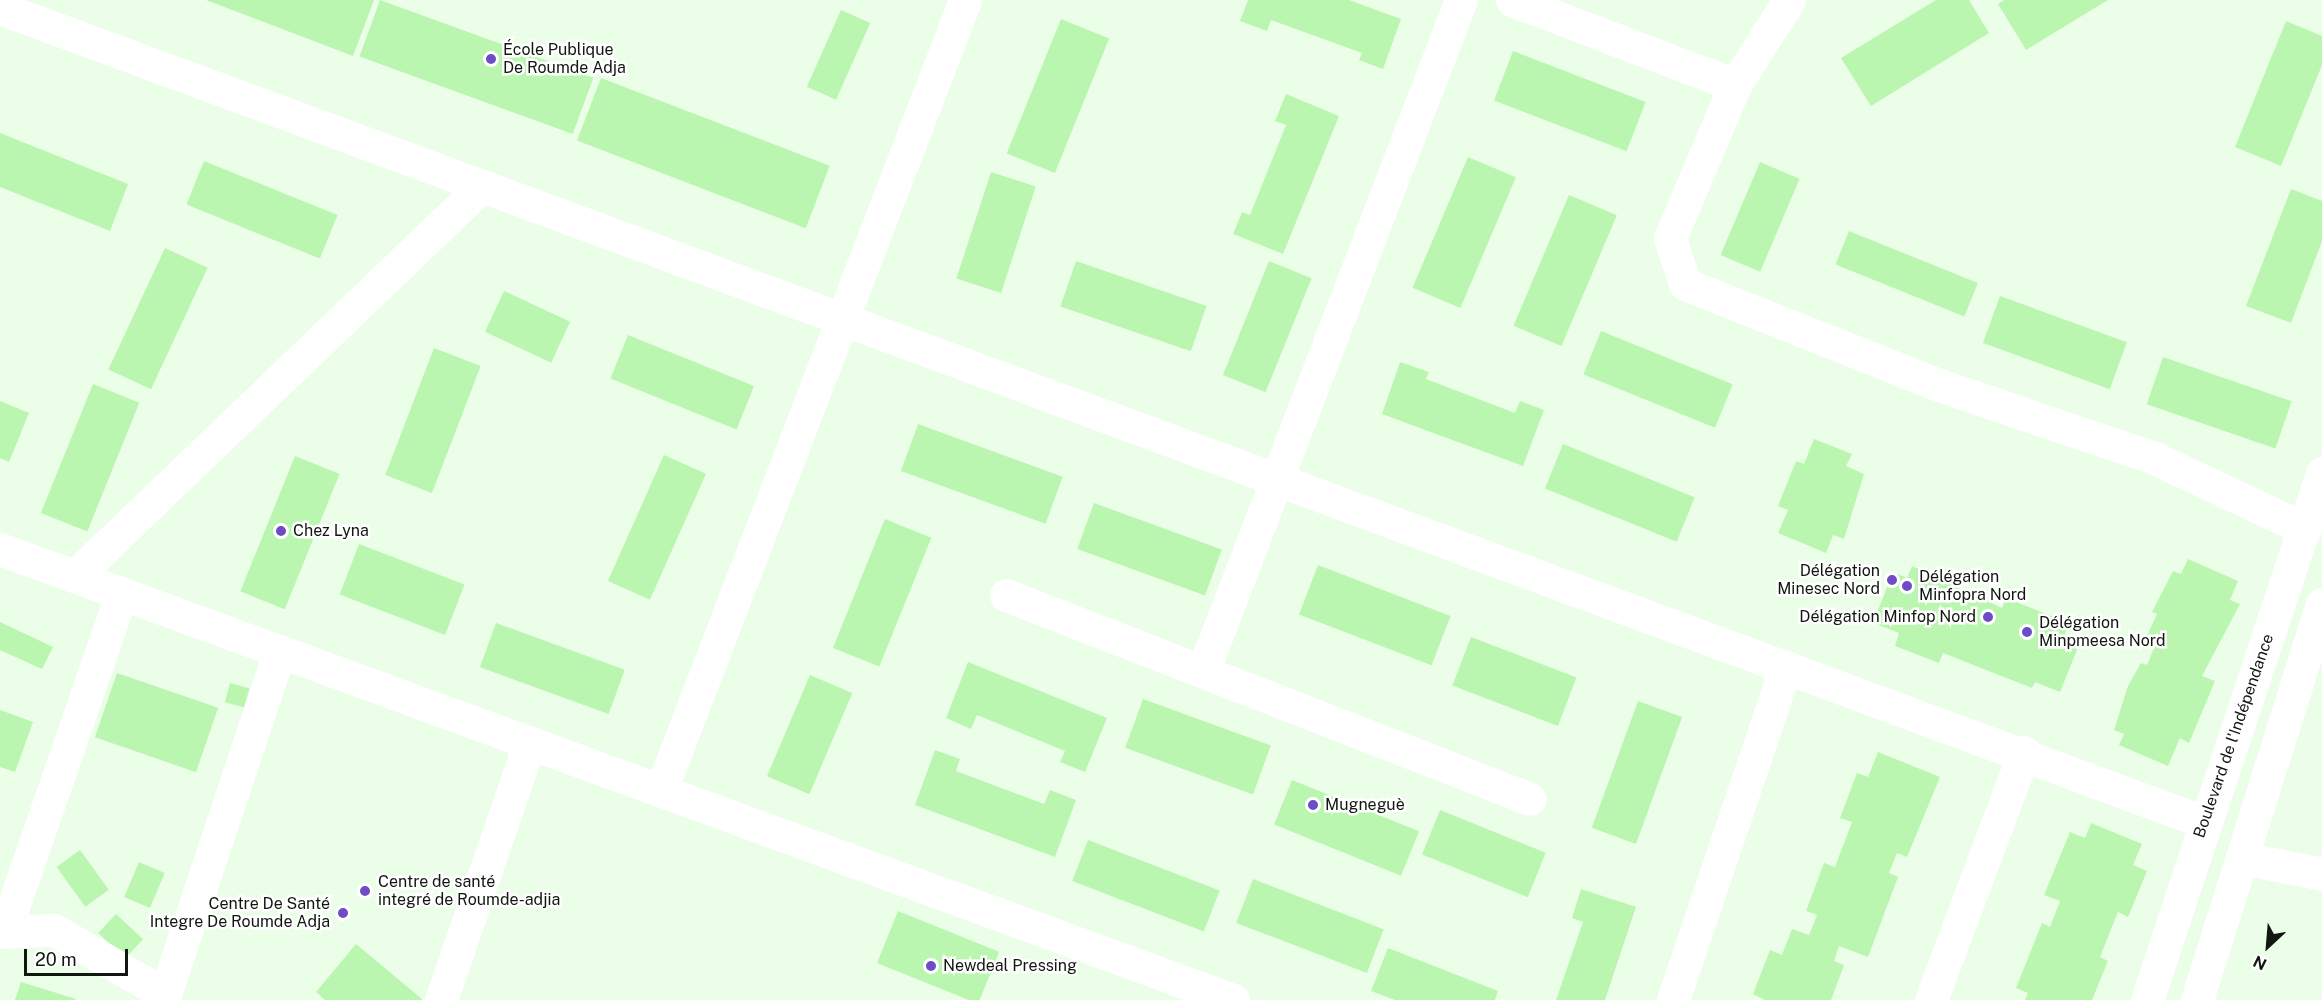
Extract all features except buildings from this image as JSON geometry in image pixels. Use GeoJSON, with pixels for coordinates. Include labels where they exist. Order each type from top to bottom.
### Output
{"type":"FeatureCollection","features":[{"type":"Feature","properties":{"kind":"street"},"geometry":{"type":"LineString","coordinates":[[661,790],[965,0]]}},
{"type":"Feature","properties":{"kind":"street"},"geometry":{"type":"LineString","coordinates":[[1203,671],[1461,0]]}},
{"type":"Feature","properties":{"kind":"street"},"geometry":{"type":"LineString","coordinates":[[1512,0],[1735,85]]}},
{"type":"Feature","properties":{"kind":"street"},"geometry":{"type":"LineString","coordinates":[[1789,0],[1735,85],[1671,238],[1685,284],[1939,385],[2152,457],[2305,529]]}},
{"type":"Feature","properties":{"kind":"street"},"geometry":{"type":"LineString","coordinates":[[0,8],[1786,667],[2024,752],[2204,822]]}},
{"type":"Feature","properties":{"kind":"street"},"geometry":{"type":"LineString","coordinates":[[75,576],[482,186]]}},
{"type":"Feature","properties":{"kind":"street","name":"Boulevard de l'Indépendance"},"geometry":{"type":"LineString","coordinates":[[2147,1000],[2204,822],[2305,529],[2322,473]]}},
{"type":"Feature","properties":{"kind":"street"},"geometry":{"type":"LineString","coordinates":[[0,549],[1233,1000]]}},
{"type":"Feature","properties":{"kind":"street"},"geometry":{"type":"LineString","coordinates":[[122,593],[2,931],[54,930],[164,997],[280,651]]}},
{"type":"Feature","properties":{"kind":"street"},"geometry":{"type":"LineString","coordinates":[[1006,595],[1530,799]]}},
{"type":"Feature","properties":{"kind":"street"},"geometry":{"type":"LineString","coordinates":[[2197,1000],[2322,604]]}},
{"type":"Feature","properties":{"kind":"street"},"geometry":{"type":"LineString","coordinates":[[1673,1000],[1786,667]]}},
{"type":"Feature","properties":{"kind":"street"},"geometry":{"type":"LineString","coordinates":[[441,1000],[530,742]]}},
{"type":"Feature","properties":{"kind":"street"},"geometry":{"type":"LineString","coordinates":[[1931,1000],[2024,752]]}},
{"type":"Feature","properties":{"kind":"street"},"geometry":{"type":"LineString","coordinates":[[2242,858],[2322,874]]}},
{"type":"Feature","properties":{"kind":"place","name":"École Publique De Roumde Adja"},"geometry":{"type":"Point","coordinates":[491,59]}},
{"type":"Feature","properties":{"kind":"place","name":"Chez Lyna"},"geometry":{"type":"Point","coordinates":[281,531]}},
{"type":"Feature","properties":{"kind":"place","name":"Délégation Minesec Nord"},"geometry":{"type":"Point","coordinates":[1892,580]}},
{"type":"Feature","properties":{"kind":"place","name":"Délégation Minfopra Nord"},"geometry":{"type":"Point","coordinates":[1907,586]}},
{"type":"Feature","properties":{"kind":"place","name":"Délégation Minfop Nord"},"geometry":{"type":"Point","coordinates":[1988,617]}},
{"type":"Feature","properties":{"kind":"place","name":"Délégation Minpmeesa Nord"},"geometry":{"type":"Point","coordinates":[2027,632]}},
{"type":"Feature","properties":{"kind":"place","name":"Mugneguè"},"geometry":{"type":"Point","coordinates":[1313,805]}},
{"type":"Feature","properties":{"kind":"place","name":"Centre de santé integré de Roumde-adjia"},"geometry":{"type":"Point","coordinates":[365,891]}},
{"type":"Feature","properties":{"kind":"place","name":"Centre De Santé Integre De Roumde Adja"},"geometry":{"type":"Point","coordinates":[343,913]}},
{"type":"Feature","properties":{"kind":"place","name":"Newdeal Pressing"},"geometry":{"type":"Point","coordinates":[931,966]}}]}
